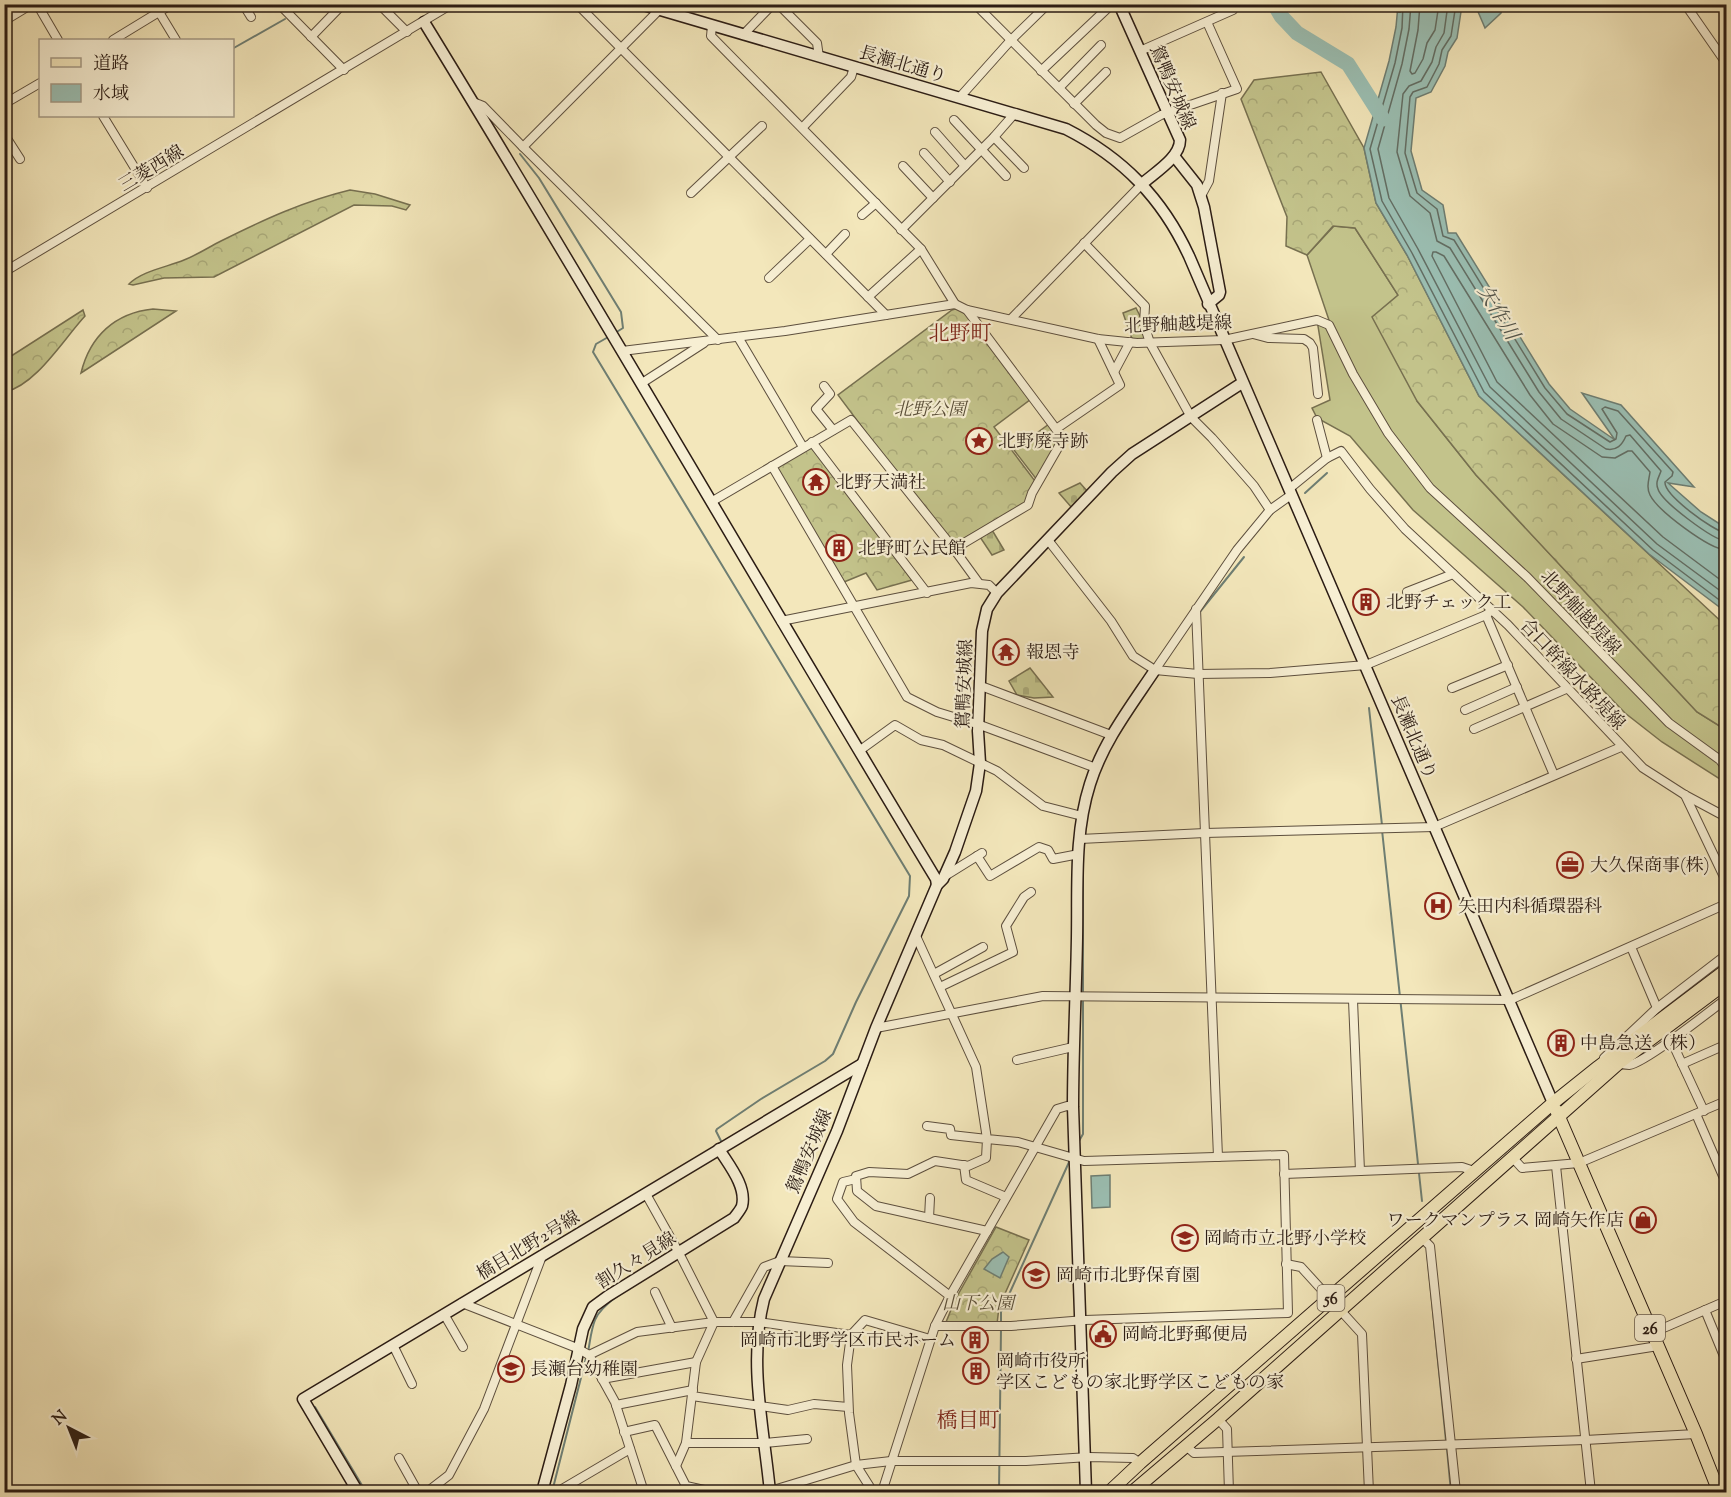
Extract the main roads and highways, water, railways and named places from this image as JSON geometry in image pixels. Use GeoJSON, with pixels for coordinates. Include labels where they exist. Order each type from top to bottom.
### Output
{"type":"FeatureCollection","features":[{"type":"Feature","properties":{"kind":"main road"},"geometry":{"type":"LineString","coordinates":[[1559,1117],[1724,978]]}},
{"type":"Feature","properties":{"kind":"main road"},"geometry":{"type":"LineString","coordinates":[[1553,1103],[1598,1066],[1724,978]]}},
{"type":"Feature","properties":{"kind":"main road","name":"26"},"geometry":{"type":"LineString","coordinates":[[1553,1103],[1719,1492]]}},
{"type":"Feature","properties":{"kind":"main road","name":"56"},"geometry":{"type":"LineString","coordinates":[[1109,1492],[1553,1103]]}},
{"type":"Feature","properties":{"kind":"main road","name":"56"},"geometry":{"type":"LineString","coordinates":[[1132,1492],[1218,1419],[1559,1117]]}},
{"type":"Feature","properties":{"kind":"water"},"geometry":{"type":"Polygon","coordinates":[[[1477,4],[1503,5],[1501,13],[1485,28],[1476,7],[1477,4]]]}},
{"type":"Feature","properties":{"kind":"water","name":"矢作川"},"geometry":{"type":"Polygon","coordinates":[[[1398,5],[1462,5],[1457,38],[1448,52],[1445,66],[1431,92],[1416,98],[1411,151],[1422,190],[1443,205],[1448,233],[1456,233],[1549,384],[1570,409],[1615,440],[1582,393],[1621,405],[1694,487],[1668,483],[1701,512],[1726,528],[1726,612],[1649,554],[1479,396],[1407,255],[1376,203],[1364,148],[1389,61],[1398,5]]]}},
{"type":"Feature","properties":{"kind":"water"},"geometry":{"type":"Polygon","coordinates":[[[1110,1175],[1110,1207],[1092,1208],[1091,1176],[1110,1175]]]}},
{"type":"Feature","properties":{"kind":"water"},"geometry":{"type":"Polygon","coordinates":[[[1003,1252],[1009,1257],[1000,1278],[984,1269],[992,1259],[1003,1252]]]}},
{"type":"Feature","properties":{"kind":"waterway"},"geometry":{"type":"LineString","coordinates":[[1274,4],[1281,16],[1297,33],[1348,64],[1383,119]]}},
{"type":"Feature","properties":{"kind":"waterway"},"geometry":{"type":"LineString","coordinates":[[1365,4],[1400,12]]}},
{"type":"Feature","properties":{"kind":"waterway"},"geometry":{"type":"LineString","coordinates":[[234,48],[285,19]]}},
{"type":"Feature","properties":{"kind":"waterway"},"geometry":{"type":"LineString","coordinates":[[520,154],[539,178],[621,312],[623,328],[615,333]]}},
{"type":"Feature","properties":{"kind":"waterway"},"geometry":{"type":"LineString","coordinates":[[610,336],[596,344],[593,352],[910,876],[909,896],[856,1002],[833,1054],[717,1129],[722,1143]]}},
{"type":"Feature","properties":{"kind":"waterway"},"geometry":{"type":"LineString","coordinates":[[1305,493],[1327,473]]}},
{"type":"Feature","properties":{"kind":"waterway"},"geometry":{"type":"LineString","coordinates":[[1199,613],[1244,557]]}},
{"type":"Feature","properties":{"kind":"waterway"},"geometry":{"type":"LineString","coordinates":[[1369,708],[1382,825]]}},
{"type":"Feature","properties":{"kind":"waterway"},"geometry":{"type":"LineString","coordinates":[[1382,830],[1422,1201]]}},
{"type":"Feature","properties":{"kind":"waterway"},"geometry":{"type":"LineString","coordinates":[[1079,1141],[1083,1134],[1083,856]]}},
{"type":"Feature","properties":{"kind":"waterway"},"geometry":{"type":"LineString","coordinates":[[1001,1322],[1001,1312],[1070,1160]]}},
{"type":"Feature","properties":{"kind":"waterway"},"geometry":{"type":"LineString","coordinates":[[1427,1252],[1446,1441]]}},
{"type":"Feature","properties":{"kind":"waterway"},"geometry":{"type":"LineString","coordinates":[[588,1352],[595,1320],[607,1304],[666,1266]]}},
{"type":"Feature","properties":{"kind":"waterway"},"geometry":{"type":"LineString","coordinates":[[999,1492],[1001,1328]]}},
{"type":"Feature","properties":{"kind":"waterway"},"geometry":{"type":"LineString","coordinates":[[552,1492],[586,1358]]}},
{"type":"Feature","properties":{"kind":"waterway"},"geometry":{"type":"LineString","coordinates":[[315,1407],[366,1492]]}},
{"type":"Feature","properties":{"kind":"waterway"},"geometry":{"type":"LineString","coordinates":[[1447,1449],[1451,1492]]}},
{"type":"Feature","properties":{"kind":"place","name":"北野廃寺跡"},"geometry":{"type":"Point","coordinates":[979,441]}},
{"type":"Feature","properties":{"kind":"place","name":"北野天満社"},"geometry":{"type":"Point","coordinates":[816,482]}},
{"type":"Feature","properties":{"kind":"place","name":"北野町公民館"},"geometry":{"type":"Point","coordinates":[839,548]}},
{"type":"Feature","properties":{"kind":"place","name":"北野チェック工"},"geometry":{"type":"Point","coordinates":[1366,602]}},
{"type":"Feature","properties":{"kind":"place","name":"報恩寺"},"geometry":{"type":"Point","coordinates":[1006,652]}},
{"type":"Feature","properties":{"kind":"place","name":"大久保商事(株)"},"geometry":{"type":"Point","coordinates":[1570,865]}},
{"type":"Feature","properties":{"kind":"place","name":"矢田内科循環器科"},"geometry":{"type":"Point","coordinates":[1438,906]}},
{"type":"Feature","properties":{"kind":"place","name":"中島急送（株）"},"geometry":{"type":"Point","coordinates":[1561,1043]}},
{"type":"Feature","properties":{"kind":"place","name":"ワークマンプラス 岡崎矢作店"},"geometry":{"type":"Point","coordinates":[1643,1220]}},
{"type":"Feature","properties":{"kind":"place","name":"岡崎市立北野小学校"},"geometry":{"type":"Point","coordinates":[1185,1238]}},
{"type":"Feature","properties":{"kind":"place","name":"岡崎市北野保育園"},"geometry":{"type":"Point","coordinates":[1036,1275]}},
{"type":"Feature","properties":{"kind":"place","name":"岡崎北野郵便局"},"geometry":{"type":"Point","coordinates":[1103,1334]}},
{"type":"Feature","properties":{"kind":"place","name":"岡崎市北野学区市民ホーム"},"geometry":{"type":"Point","coordinates":[975,1340]}},
{"type":"Feature","properties":{"kind":"place","name":"長瀬台幼稚園"},"geometry":{"type":"Point","coordinates":[511,1369]}},
{"type":"Feature","properties":{"kind":"place","name":"岡崎市役所 学区こどもの家北野学区こどもの家"},"geometry":{"type":"Point","coordinates":[976,1371]}},
{"type":"Feature","properties":{"kind":"district","name":"北野町"},"geometry":{"type":"Point","coordinates":[960,333]}},
{"type":"Feature","properties":{"kind":"district","name":"橋目町"},"geometry":{"type":"Point","coordinates":[968,1420]}},
{"type":"Feature","properties":{"kind":"park label","name":"北野公園"},"geometry":{"type":"Point","coordinates":[930,409]}},
{"type":"Feature","properties":{"kind":"park label","name":"山下公園"},"geometry":{"type":"Point","coordinates":[978,1303]}}]}
